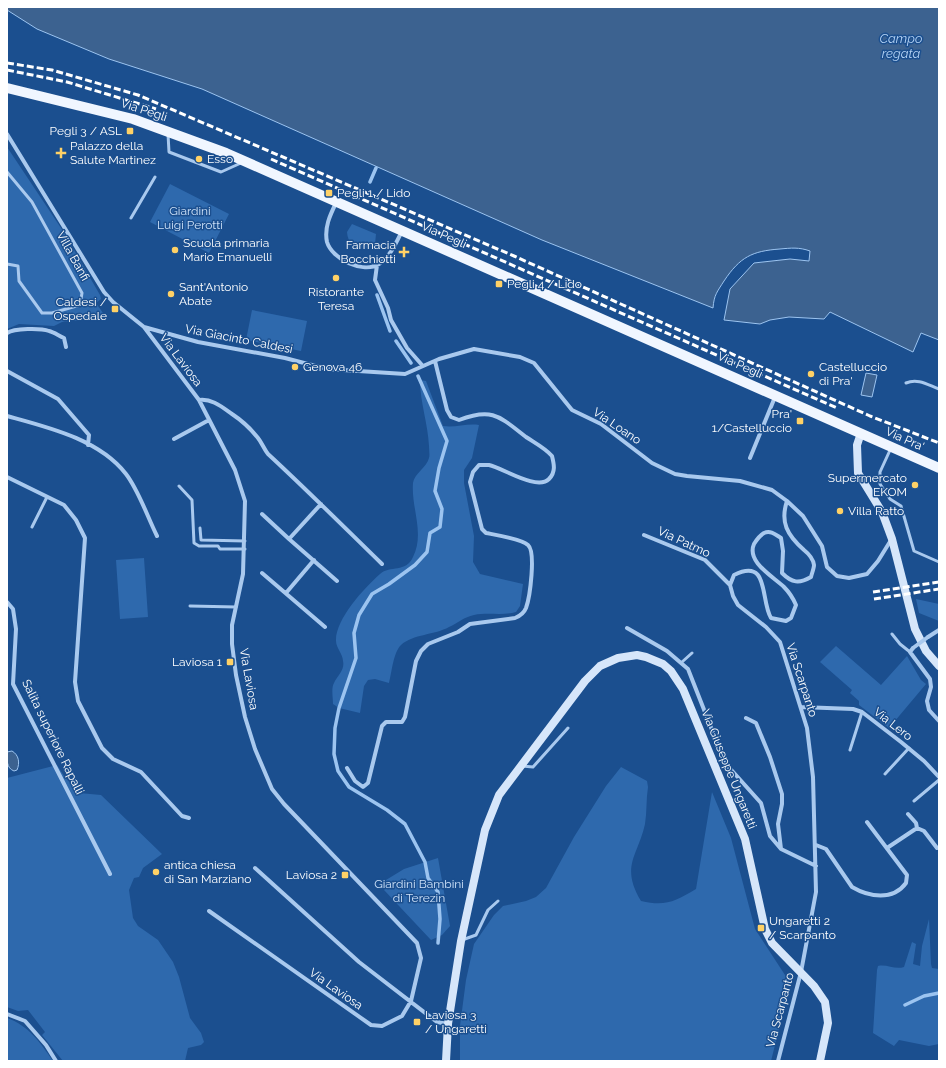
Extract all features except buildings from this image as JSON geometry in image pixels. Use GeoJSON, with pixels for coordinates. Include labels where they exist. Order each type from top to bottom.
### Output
{"type":"FeatureCollection","features":[{"type":"Feature","properties":{"kind":"main road","name":"Via Pegli"},"geometry":{"type":"LineString","coordinates":[[7,88],[133,119],[244,161],[860,433]]}},
{"type":"Feature","properties":{"kind":"main road","name":"Via Pra'"},"geometry":{"type":"LineString","coordinates":[[860,433],[939,468]]}},
{"type":"Feature","properties":{"kind":"street","name":"Via Giacinto Caldesi"},"geometry":{"type":"LineString","coordinates":[[7,134],[104,292],[113,302],[144,327],[198,342],[286,358],[327,369],[405,374],[422,365]]}},
{"type":"Feature","properties":{"kind":"street"},"geometry":{"type":"LineString","coordinates":[[336,202],[327,226],[328,243],[331,250],[338,256],[356,266],[367,268],[377,265],[391,252],[402,231]]}},
{"type":"Feature","properties":{"kind":"street"},"geometry":{"type":"LineString","coordinates":[[377,265],[375,280],[388,308],[391,320],[407,348],[422,365]]}},
{"type":"Feature","properties":{"kind":"street","name":"Via Laviosa"},"geometry":{"type":"LineString","coordinates":[[144,327],[199,400],[235,470],[245,501],[245,548],[243,574],[232,625],[232,644],[236,675],[245,717],[264,771],[272,789],[284,804],[417,942],[421,958],[411,1001],[402,1016],[382,1026],[371,1025],[209,911]]}},
{"type":"Feature","properties":{"kind":"street"},"geometry":{"type":"LineString","coordinates":[[7,333],[10,331],[28,329],[48,330],[64,338],[66,347]]}},
{"type":"Feature","properties":{"kind":"street","name":"Via Loano"},"geometry":{"type":"LineString","coordinates":[[422,365],[474,349],[520,357],[534,363],[572,410],[601,424],[652,463],[675,474],[751,483],[772,490],[787,501],[807,522],[822,546],[827,567],[837,576],[849,578],[866,574],[878,561],[892,539]]}},
{"type":"Feature","properties":{"kind":"street"},"geometry":{"type":"LineString","coordinates":[[347,768],[355,781],[363,787],[368,783],[382,726],[386,722],[402,722],[405,717],[416,661],[421,651],[428,644],[458,632],[470,624],[515,618],[522,615],[526,608],[533,560],[532,549],[527,544],[486,533],[482,529],[470,482],[473,472],[479,465],[489,465],[537,483],[547,481],[553,474],[554,465],[552,456],[502,418],[491,414],[469,416],[459,420],[451,417],[447,410],[435,361]]}},
{"type":"Feature","properties":{"kind":"street"},"geometry":{"type":"LineString","coordinates":[[7,371],[58,398],[87,431],[90,437],[88,445]]}},
{"type":"Feature","properties":{"kind":"street"},"geometry":{"type":"LineString","coordinates":[[750,458],[776,395]]}},
{"type":"Feature","properties":{"kind":"street"},"geometry":{"type":"LineString","coordinates":[[199,400],[205,399],[213,402],[232,414],[258,438],[267,452],[382,564]]}},
{"type":"Feature","properties":{"kind":"street"},"geometry":{"type":"LineString","coordinates":[[7,416],[57,430],[106,454],[126,475],[157,536]]}},
{"type":"Feature","properties":{"kind":"street"},"geometry":{"type":"LineString","coordinates":[[174,439],[209,420]]}},
{"type":"Feature","properties":{"kind":"street"},"geometry":{"type":"LineString","coordinates":[[860,433],[857,445],[858,473],[882,512],[892,539],[915,628],[926,651],[939,666]]}},
{"type":"Feature","properties":{"kind":"street"},"geometry":{"type":"LineString","coordinates":[[7,477],[64,505],[76,520],[85,538],[75,682],[78,701],[102,748],[113,759],[142,772],[182,816],[189,818]]}},
{"type":"Feature","properties":{"kind":"street"},"geometry":{"type":"LineString","coordinates":[[730,585],[734,575],[744,571],[751,571],[761,578],[764,586],[767,611],[771,618],[786,621],[791,618],[796,605],[792,597],[784,587],[764,571],[754,557],[752,548],[757,538],[766,532],[773,533],[781,538],[783,551],[782,573],[789,580],[798,582],[811,577],[814,566],[812,557],[800,547],[784,525],[784,511],[787,501]]}},
{"type":"Feature","properties":{"kind":"street"},"geometry":{"type":"LineString","coordinates":[[289,539],[321,504]]}},
{"type":"Feature","properties":{"kind":"street"},"geometry":{"type":"LineString","coordinates":[[262,514],[337,581]]}},
{"type":"Feature","properties":{"kind":"street","name":"Via Patmo"},"geometry":{"type":"LineString","coordinates":[[644,535],[705,560],[730,585]]}},
{"type":"Feature","properties":{"kind":"street"},"geometry":{"type":"LineString","coordinates":[[286,593],[314,560]]}},
{"type":"Feature","properties":{"kind":"street"},"geometry":{"type":"LineString","coordinates":[[262,573],[325,627]]}},
{"type":"Feature","properties":{"kind":"street","name":"Via Scarpanto"},"geometry":{"type":"LineString","coordinates":[[730,585],[733,596],[738,605],[766,627],[780,642],[807,728],[813,777],[816,845],[816,892],[801,972],[778,1061]]}},
{"type":"Feature","properties":{"kind":"street","name":"Salita superiore Rapalli"},"geometry":{"type":"LineString","coordinates":[[7,602],[13,609],[16,628],[13,684],[110,874]]}},
{"type":"Feature","properties":{"kind":"street"},"geometry":{"type":"LineString","coordinates":[[627,628],[668,651],[688,669],[725,764],[761,803],[770,836],[781,849],[816,866]]}},
{"type":"Feature","properties":{"kind":"street"},"geometry":{"type":"LineString","coordinates":[[939,630],[912,650],[930,679],[932,687],[927,701],[929,710],[939,721]]}},
{"type":"Feature","properties":{"kind":"street","name":"Via Giuseppe Ungaretti"},"geometry":{"type":"LineString","coordinates":[[446,1061],[448,1024],[461,941],[485,830],[491,811],[499,795],[585,681],[600,666],[618,658],[637,655],[663,664],[671,671],[683,689],[745,839],[765,929],[772,943],[801,972],[820,994],[827,1012],[826,1036],[820,1061]]}},
{"type":"Feature","properties":{"kind":"street","name":"Via Lero"},"geometry":{"type":"LineString","coordinates":[[801,707],[853,709],[862,712],[909,748],[939,779]]}},
{"type":"Feature","properties":{"kind":"street"},"geometry":{"type":"LineString","coordinates":[[746,718],[756,723],[770,757],[782,794],[778,824],[781,849]]}},
{"type":"Feature","properties":{"kind":"street"},"geometry":{"type":"LineString","coordinates":[[908,814],[916,823],[917,828]]}},
{"type":"Feature","properties":{"kind":"street"},"geometry":{"type":"LineString","coordinates":[[816,845],[826,849],[852,887],[861,891],[886,896],[903,887],[907,879],[907,875],[867,822]]}},
{"type":"Feature","properties":{"kind":"street"},"geometry":{"type":"LineString","coordinates":[[887,848],[917,828]]}},
{"type":"Feature","properties":{"kind":"street"},"geometry":{"type":"LineString","coordinates":[[917,828],[924,831],[937,848]]}},
{"type":"Feature","properties":{"kind":"street"},"geometry":{"type":"LineString","coordinates":[[255,868],[359,962],[437,1022],[448,1024]]}},
{"type":"Feature","properties":{"kind":"street"},"geometry":{"type":"LineString","coordinates":[[7,1014],[25,1021],[46,1045],[56,1061]]}},
{"type":"Feature","properties":{"kind":"lane"},"geometry":{"type":"LineString","coordinates":[[167,132],[168,152],[197,164],[221,172],[244,161]]}},
{"type":"Feature","properties":{"kind":"lane","name":"Villa Banfi"},"geometry":{"type":"LineString","coordinates":[[7,172],[32,202],[82,293],[80,305],[52,313],[42,313],[19,281],[18,266],[7,264]]}},
{"type":"Feature","properties":{"kind":"lane"},"geometry":{"type":"LineString","coordinates":[[131,218],[155,177]]}},
{"type":"Feature","properties":{"kind":"lane"},"geometry":{"type":"LineString","coordinates":[[906,383],[921,381],[939,389]]}},
{"type":"Feature","properties":{"kind":"lane"},"geometry":{"type":"LineString","coordinates":[[891,447],[880,472],[880,484],[890,499],[900,506],[914,551],[939,562]]}},
{"type":"Feature","properties":{"kind":"lane"},"geometry":{"type":"LineString","coordinates":[[179,486],[192,500],[194,543],[199,546],[218,546],[220,549],[245,548]]}},
{"type":"Feature","properties":{"kind":"lane"},"geometry":{"type":"LineString","coordinates":[[32,527],[47,497]]}},
{"type":"Feature","properties":{"kind":"lane"},"geometry":{"type":"LineString","coordinates":[[200,528],[202,540],[245,541]]}},
{"type":"Feature","properties":{"kind":"lane"},"geometry":{"type":"LineString","coordinates":[[190,606],[236,607]]}},
{"type":"Feature","properties":{"kind":"lane"},"geometry":{"type":"LineString","coordinates":[[892,634],[900,644],[912,650]]}},
{"type":"Feature","properties":{"kind":"lane"},"geometry":{"type":"LineString","coordinates":[[682,662],[692,653]]}},
{"type":"Feature","properties":{"kind":"lane"},"geometry":{"type":"LineString","coordinates":[[850,750],[862,712]]}},
{"type":"Feature","properties":{"kind":"lane"},"geometry":{"type":"LineString","coordinates":[[520,766],[532,767],[568,728]]}},
{"type":"Feature","properties":{"kind":"lane"},"geometry":{"type":"LineString","coordinates":[[885,774],[909,748]]}},
{"type":"Feature","properties":{"kind":"lane"},"geometry":{"type":"LineString","coordinates":[[914,801],[939,779]]}},
{"type":"Feature","properties":{"kind":"lane"},"geometry":{"type":"LineString","coordinates":[[461,941],[476,935],[488,910],[498,900]]}},
{"type":"Feature","properties":{"kind":"green space"},"geometry":{"type":"Polygon","coordinates":[[[7,147],[63,231],[100,295],[101,299],[96,303],[103,313],[95,319],[62,322],[54,326],[19,324],[7,329],[7,147]]]}},
{"type":"Feature","properties":{"kind":"green space","name":"Giardini Luigi Perotti"},"geometry":{"type":"Polygon","coordinates":[[[170,184],[229,214],[209,253],[150,222],[170,184]]]}},
{"type":"Feature","properties":{"kind":"green space"},"geometry":{"type":"Polygon","coordinates":[[[352,224],[376,234],[375,244],[365,248],[356,247],[353,245],[350,242],[347,232],[352,224]]]}},
{"type":"Feature","properties":{"kind":"green space"},"geometry":{"type":"Polygon","coordinates":[[[252,310],[307,321],[301,351],[246,340],[252,310]]]}},
{"type":"Feature","properties":{"kind":"green space"},"geometry":{"type":"Polygon","coordinates":[[[420,380],[426,381],[443,426],[479,425],[472,458],[464,470],[464,483],[474,536],[473,562],[480,574],[523,584],[520,606],[516,612],[511,613],[479,614],[470,616],[443,630],[406,641],[398,648],[389,683],[375,679],[368,680],[364,686],[360,713],[339,708],[333,704],[333,685],[342,670],[343,664],[343,658],[336,644],[337,633],[345,614],[366,587],[384,571],[402,567],[410,562],[416,548],[418,530],[413,483],[428,461],[429,455],[420,380]]]}},
{"type":"Feature","properties":{"kind":"green space"},"geometry":{"type":"Polygon","coordinates":[[[144,558],[148,617],[120,619],[116,560],[144,558]]]}},
{"type":"Feature","properties":{"kind":"green space"},"geometry":{"type":"Polygon","coordinates":[[[916,599],[939,604],[939,621],[919,613],[916,599]]]}},
{"type":"Feature","properties":{"kind":"green space"},"geometry":{"type":"Polygon","coordinates":[[[836,646],[881,685],[907,656],[921,680],[926,684],[889,728],[859,705],[859,701],[850,693],[852,690],[820,662],[836,646]]]}},
{"type":"Feature","properties":{"kind":"green space"},"geometry":{"type":"Polygon","coordinates":[[[57,765],[64,776],[79,793],[101,795],[162,854],[143,868],[139,877],[134,878],[129,890],[133,918],[138,926],[158,940],[173,962],[179,977],[190,1018],[201,1033],[204,1042],[201,1045],[188,1048],[185,1061],[63,1061],[42,1035],[45,1032],[28,1010],[18,1011],[7,1007],[7,778],[57,765]]]}},
{"type":"Feature","properties":{"kind":"green space"},"geometry":{"type":"Polygon","coordinates":[[[621,767],[647,781],[648,787],[645,824],[632,861],[631,870],[635,889],[641,901],[650,903],[670,902],[696,889],[712,792],[731,838],[755,929],[785,975],[787,997],[771,1061],[460,1061],[460,1026],[466,980],[474,944],[494,915],[503,906],[526,901],[536,897],[546,888],[574,837],[606,786],[621,767]]]}},
{"type":"Feature","properties":{"kind":"green space","name":"Giardini Bambini di Terezin"},"geometry":{"type":"Polygon","coordinates":[[[438,858],[450,926],[442,935],[431,940],[384,890],[386,880],[404,869],[438,858]]]}},
{"type":"Feature","properties":{"kind":"green space"},"geometry":{"type":"Polygon","coordinates":[[[929,919],[931,964],[932,968],[939,969],[939,1044],[929,1046],[899,1040],[894,1046],[873,1033],[878,966],[897,968],[904,967],[912,942],[916,944],[913,964],[920,966],[922,946],[929,919]]]}},
{"type":"Feature","properties":{"kind":"green space"},"geometry":{"type":"Polygon","coordinates":[[[7,1018],[22,1025],[28,1030],[39,1041],[53,1061],[7,1061],[7,1018]]]}},
{"type":"Feature","properties":{"kind":"water","name":"Campo regata"},"geometry":{"type":"Polygon","coordinates":[[[7,7],[939,7],[939,340],[921,333],[913,352],[830,312],[824,319],[789,317],[770,320],[760,324],[724,320],[730,289],[754,263],[790,259],[809,261],[810,251],[799,248],[791,248],[762,251],[741,261],[730,273],[716,294],[713,308],[542,240],[202,89],[109,59],[37,29],[7,10],[7,7]]]}},
{"type":"Feature","properties":{"kind":"water"},"geometry":{"type":"Polygon","coordinates":[[[866,373],[877,375],[872,397],[861,395],[866,373]]]}},
{"type":"Feature","properties":{"kind":"water"},"geometry":{"type":"Polygon","coordinates":[[[12,751],[16,755],[19,762],[17,770],[14,771],[8,766],[7,760],[7,752],[12,751]]]}},
{"type":"Feature","properties":{"kind":"waterway"},"geometry":{"type":"LineString","coordinates":[[370,182],[376,168]]}},
{"type":"Feature","properties":{"kind":"waterway"},"geometry":{"type":"LineString","coordinates":[[377,295],[390,331]]}},
{"type":"Feature","properties":{"kind":"waterway"},"geometry":{"type":"LineString","coordinates":[[396,341],[411,363]]}},
{"type":"Feature","properties":{"kind":"waterway"},"geometry":{"type":"LineString","coordinates":[[418,376],[447,441],[439,468],[435,491],[442,509],[440,527],[430,533],[427,552],[415,565],[389,584],[372,594],[359,615],[354,633],[356,658],[339,708],[335,728],[334,754],[338,771],[349,787],[387,810],[405,824],[425,862],[428,878],[438,892],[440,919],[438,943]]}},
{"type":"Feature","properties":{"kind":"waterway"},"geometry":{"type":"LineString","coordinates":[[905,1005],[924,996],[939,993]]}},
{"type":"Feature","properties":{"kind":"railway"},"geometry":{"type":"LineString","coordinates":[[7,63],[52,70],[138,95],[514,256],[870,416],[939,443]]}},
{"type":"Feature","properties":{"kind":"railway"},"geometry":{"type":"LineString","coordinates":[[7,70],[67,82],[156,109]]}},
{"type":"Feature","properties":{"kind":"railway"},"geometry":{"type":"LineString","coordinates":[[271,159],[837,408]]}},
{"type":"Feature","properties":{"kind":"railway"},"geometry":{"type":"LineString","coordinates":[[873,592],[939,582]]}},
{"type":"Feature","properties":{"kind":"railway"},"geometry":{"type":"LineString","coordinates":[[874,599],[939,589]]}},
{"type":"Feature","properties":{"kind":"place","name":"Pegli 3 / ASL"},"geometry":{"type":"Point","coordinates":[130,131]}},
{"type":"Feature","properties":{"kind":"place","name":"Palazzo della Salute Martinez"},"geometry":{"type":"Point","coordinates":[61,153]}},
{"type":"Feature","properties":{"kind":"place","name":"Esso"},"geometry":{"type":"Point","coordinates":[199,159]}},
{"type":"Feature","properties":{"kind":"place","name":"Pegli 1 / Lido"},"geometry":{"type":"Point","coordinates":[329,193]}},
{"type":"Feature","properties":{"kind":"place","name":"Scuola primaria Mario Emanuelli"},"geometry":{"type":"Point","coordinates":[175,250]}},
{"type":"Feature","properties":{"kind":"place","name":"Farmacia Bocchiotti"},"geometry":{"type":"Point","coordinates":[404,252]}},
{"type":"Feature","properties":{"kind":"place","name":"Ristorante Teresa"},"geometry":{"type":"Point","coordinates":[336,278]}},
{"type":"Feature","properties":{"kind":"place","name":"Pegli 4 / Lido"},"geometry":{"type":"Point","coordinates":[499,284]}},
{"type":"Feature","properties":{"kind":"place","name":"Sant'Antonio Abate"},"geometry":{"type":"Point","coordinates":[171,294]}},
{"type":"Feature","properties":{"kind":"place","name":"Caldesi / Ospedale"},"geometry":{"type":"Point","coordinates":[115,309]}},
{"type":"Feature","properties":{"kind":"place","name":"Genova 46"},"geometry":{"type":"Point","coordinates":[295,367]}},
{"type":"Feature","properties":{"kind":"place","name":"Castelluccio di Pra'"},"geometry":{"type":"Point","coordinates":[811,374]}},
{"type":"Feature","properties":{"kind":"place","name":"Pra' 1/Castelluccio"},"geometry":{"type":"Point","coordinates":[800,421]}},
{"type":"Feature","properties":{"kind":"place","name":"Supermercato EKOM"},"geometry":{"type":"Point","coordinates":[915,485]}},
{"type":"Feature","properties":{"kind":"place","name":"Villa Ratto"},"geometry":{"type":"Point","coordinates":[840,511]}},
{"type":"Feature","properties":{"kind":"place","name":"Laviosa 1"},"geometry":{"type":"Point","coordinates":[230,662]}},
{"type":"Feature","properties":{"kind":"place","name":"antica chiesa di San Marziano"},"geometry":{"type":"Point","coordinates":[156,872]}},
{"type":"Feature","properties":{"kind":"place","name":"Laviosa 2"},"geometry":{"type":"Point","coordinates":[345,875]}},
{"type":"Feature","properties":{"kind":"place","name":"Ungaretti 2 / Scarpanto"},"geometry":{"type":"Point","coordinates":[761,928]}},
{"type":"Feature","properties":{"kind":"place","name":"Laviosa 3 / Ungaretti"},"geometry":{"type":"Point","coordinates":[417,1022]}}]}
